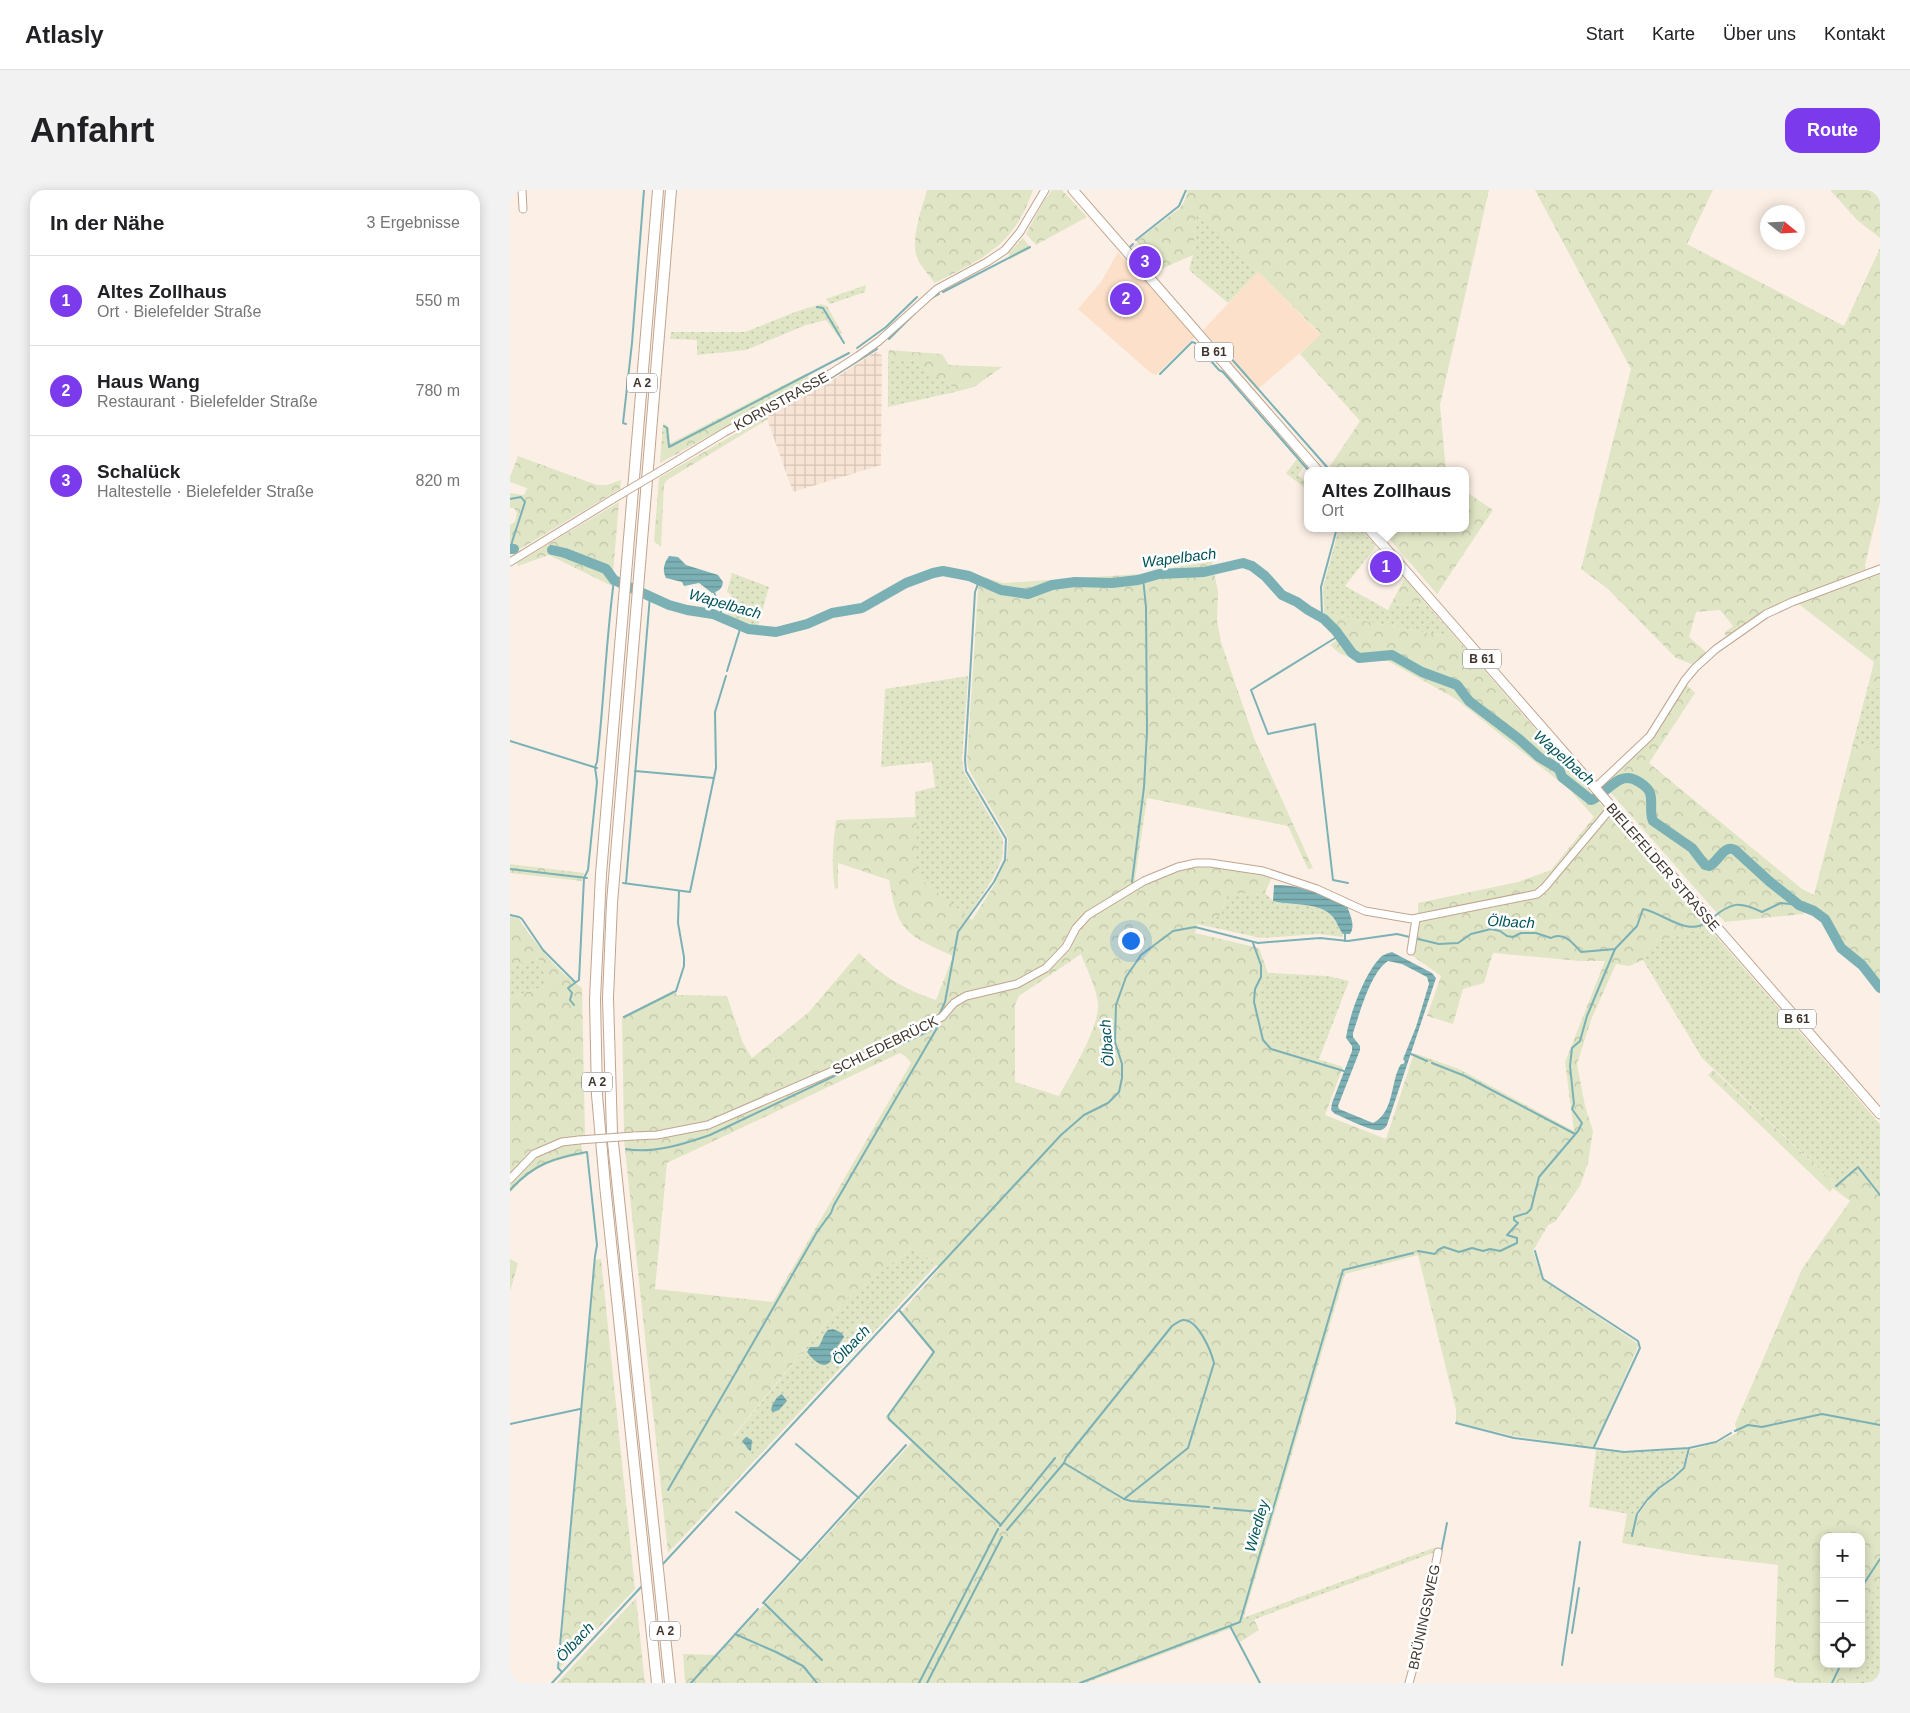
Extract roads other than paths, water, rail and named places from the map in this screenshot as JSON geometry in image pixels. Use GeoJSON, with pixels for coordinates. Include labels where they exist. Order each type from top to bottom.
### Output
{"type":"FeatureCollection","features":[{"type":"Feature","properties":{"kind":"highway","name":"A 2"},"geometry":{"type":"LineString","coordinates":[[657,1683],[605,1186],[597,1085],[595,999],[597,932],[658,190]]}},
{"type":"Feature","properties":{"kind":"highway","name":"A 2"},"geometry":{"type":"LineString","coordinates":[[670,1683],[617,1184],[608,1045],[610,933],[671,190]]}},
{"type":"Feature","properties":{"kind":"main road","name":"B 61"},"geometry":{"type":"LineString","coordinates":[[1073,190],[1315,467]]}},
{"type":"Feature","properties":{"kind":"main road","name":"BIELEFELDER STRASSE"},"geometry":{"type":"LineString","coordinates":[[1371,532],[1880,1114]]}},
{"type":"Feature","properties":{"kind":"street"},"geometry":{"type":"LineString","coordinates":[[522,190],[523,209]]}},
{"type":"Feature","properties":{"kind":"street","name":"KORNSTRASSE"},"geometry":{"type":"LineString","coordinates":[[1030,215],[1039,190]]}},
{"type":"Feature","properties":{"kind":"street","name":"KORNSTRASSE"},"geometry":{"type":"LineString","coordinates":[[510,562],[725,432],[830,374],[858,356],[879,341],[937,289],[1005,250],[1020,232],[1045,190]]}},
{"type":"Feature","properties":{"kind":"street"},"geometry":{"type":"LineString","coordinates":[[1596,789],[1650,736],[1685,680],[1716,649],[1766,614],[1792,602],[1880,569]]}},
{"type":"Feature","properties":{"kind":"street","name":"SCHLEDEBRÜCK"},"geometry":{"type":"LineString","coordinates":[[510,1179],[534,1154],[562,1142],[657,1135],[708,1125],[807,1083],[942,1017],[954,1003],[966,996],[1017,984],[1046,968],[1066,947],[1076,928],[1088,915],[1144,881],[1178,867],[1196,863],[1210,863],[1263,871],[1317,889],[1365,911],[1379,915],[1416,919],[1536,894],[1545,887],[1608,803]]}},
{"type":"Feature","properties":{"kind":"street"},"geometry":{"type":"LineString","coordinates":[[1411,951],[1416,919]]}},
{"type":"Feature","properties":{"kind":"street","name":"BRÜNINGSWEG"},"geometry":{"type":"LineString","coordinates":[[1409,1683],[1420,1643],[1438,1552]]}},
{"type":"Feature","properties":{"kind":"water"},"geometry":{"type":"Polygon","coordinates":[[[669,556],[678,557],[686,565],[718,575],[723,582],[721,588],[712,593],[699,583],[684,586],[682,582],[666,578],[664,567],[669,556]]]}},
{"type":"Feature","properties":{"kind":"water"},"geometry":{"type":"Polygon","coordinates":[[[1274,885],[1293,886],[1312,891],[1347,906],[1351,917],[1352,931],[1350,934],[1343,934],[1333,917],[1321,908],[1273,901],[1274,885]]]}},
{"type":"Feature","properties":{"kind":"water"},"geometry":{"type":"Polygon","coordinates":[[[1392,952],[1432,973],[1436,978],[1387,1125],[1381,1130],[1377,1130],[1335,1114],[1331,1110],[1352,1051],[1352,1046],[1346,1038],[1358,996],[1373,966],[1382,956],[1392,952]],[[1388,961],[1376,974],[1371,984],[1353,1033],[1353,1037],[1360,1046],[1360,1050],[1338,1106],[1339,1109],[1373,1123],[1380,1118],[1389,1104],[1398,1071],[1401,1064],[1405,1062],[1403,1059],[1416,1027],[1429,984],[1427,977],[1402,964],[1388,961]]]}},
{"type":"Feature","properties":{"kind":"water"},"geometry":{"type":"Polygon","coordinates":[[[833,1329],[842,1333],[844,1337],[836,1348],[830,1362],[824,1365],[820,1364],[807,1352],[810,1347],[818,1347],[826,1332],[833,1329]]]}},
{"type":"Feature","properties":{"kind":"water"},"geometry":{"type":"Polygon","coordinates":[[[782,1394],[787,1401],[779,1410],[773,1412],[771,1410],[773,1403],[782,1394]]]}},
{"type":"Feature","properties":{"kind":"water"},"geometry":{"type":"Polygon","coordinates":[[[746,1437],[752,1440],[751,1451],[742,1441],[746,1437]]]}},
{"type":"Feature","properties":{"kind":"waterway"},"geometry":{"type":"LineString","coordinates":[[626,424],[623,423],[632,343],[644,190]]}},
{"type":"Feature","properties":{"kind":"waterway"},"geometry":{"type":"LineString","coordinates":[[1136,240],[1179,206],[1186,190]]}},
{"type":"Feature","properties":{"kind":"waterway"},"geometry":{"type":"LineString","coordinates":[[1130,247],[1133,244]]}},
{"type":"Feature","properties":{"kind":"waterway"},"geometry":{"type":"LineString","coordinates":[[943,292],[1030,247]]}},
{"type":"Feature","properties":{"kind":"waterway"},"geometry":{"type":"LineString","coordinates":[[930,299],[939,294]]}},
{"type":"Feature","properties":{"kind":"waterway"},"geometry":{"type":"LineString","coordinates":[[857,348],[886,327],[917,297]]}},
{"type":"Feature","properties":{"kind":"waterway"},"geometry":{"type":"LineString","coordinates":[[817,307],[823,308],[844,343]]}},
{"type":"Feature","properties":{"kind":"waterway"},"geometry":{"type":"LineString","coordinates":[[889,339],[919,309]]}},
{"type":"Feature","properties":{"kind":"waterway"},"geometry":{"type":"LineString","coordinates":[[1160,374],[1192,342],[1195,343],[1223,372],[1306,467]]}},
{"type":"Feature","properties":{"kind":"waterway"},"geometry":{"type":"LineString","coordinates":[[1222,348],[1327,467]]}},
{"type":"Feature","properties":{"kind":"waterway"},"geometry":{"type":"LineString","coordinates":[[817,387],[877,349]]}},
{"type":"Feature","properties":{"kind":"waterway"},"geometry":{"type":"LineString","coordinates":[[664,426],[667,428],[669,447],[849,353]]}},
{"type":"Feature","properties":{"kind":"waterway"},"geometry":{"type":"LineString","coordinates":[[510,499],[521,497],[525,502],[511,549]]}},
{"type":"Feature","properties":{"kind":"waterway"},"geometry":{"type":"LineString","coordinates":[[1324,619],[1322,615],[1321,587],[1336,532]]}},
{"type":"Feature","properties":{"kind":"waterway","name":"Wapelbach"},"geometry":{"type":"LineString","coordinates":[[552,550],[606,569],[614,580],[669,605],[713,614],[748,629],[776,632],[807,624],[832,613],[862,608],[906,583],[943,571],[969,576],[1001,590],[1028,594],[1052,585],[1075,582],[1112,583],[1138,580],[1159,574],[1204,572],[1243,563],[1252,566],[1265,576],[1282,595],[1324,619],[1336,631],[1352,653],[1359,658],[1392,655],[1422,672],[1457,685],[1469,701],[1519,739],[1539,757],[1559,769],[1562,777],[1591,800],[1619,780],[1625,778],[1641,783],[1650,793],[1653,821],[1692,848],[1705,865],[1709,866],[1712,864],[1727,849],[1735,850],[1799,905],[1814,911],[1825,919],[1841,948],[1862,965],[1880,988]]}},
{"type":"Feature","properties":{"kind":"waterway"},"geometry":{"type":"LineString","coordinates":[[1132,882],[1144,787],[1147,731],[1146,607],[1143,578]]}},
{"type":"Feature","properties":{"kind":"waterway"},"geometry":{"type":"LineString","coordinates":[[574,1005],[570,1000],[572,993],[568,988],[579,980],[584,878],[588,870],[597,782],[595,767],[614,580]]}},
{"type":"Feature","properties":{"kind":"waterway"},"geometry":{"type":"LineString","coordinates":[[939,1015],[945,1002],[958,932],[994,882],[1005,860],[1006,839],[966,771],[965,760],[975,592],[979,581]]}},
{"type":"Feature","properties":{"kind":"waterway"},"geometry":{"type":"LineString","coordinates":[[714,592],[721,610],[721,617]]}},
{"type":"Feature","properties":{"kind":"waterway"},"geometry":{"type":"LineString","coordinates":[[626,883],[650,596]]}},
{"type":"Feature","properties":{"kind":"waterway"},"geometry":{"type":"LineString","coordinates":[[727,671],[741,626]]}},
{"type":"Feature","properties":{"kind":"waterway"},"geometry":{"type":"LineString","coordinates":[[1340,635],[1251,690],[1268,734],[1315,724],[1333,880],[1348,883]]}},
{"type":"Feature","properties":{"kind":"waterway"},"geometry":{"type":"LineString","coordinates":[[623,883],[690,892],[716,768],[715,712],[726,676]]}},
{"type":"Feature","properties":{"kind":"waterway"},"geometry":{"type":"LineString","coordinates":[[510,741],[597,768]]}},
{"type":"Feature","properties":{"kind":"waterway"},"geometry":{"type":"LineString","coordinates":[[635,771],[714,778]]}},
{"type":"Feature","properties":{"kind":"waterway"},"geometry":{"type":"LineString","coordinates":[[510,869],[587,878]]}},
{"type":"Feature","properties":{"kind":"waterway"},"geometry":{"type":"LineString","coordinates":[[624,1017],[676,991],[684,966],[678,923],[679,891]]}},
{"type":"Feature","properties":{"kind":"waterway","name":"Ölbach"},"geometry":{"type":"LineString","coordinates":[[1712,918],[1725,909],[1736,905],[1747,906],[1762,912],[1781,903],[1799,905]]}},
{"type":"Feature","properties":{"kind":"waterway","name":"Ölbach"},"geometry":{"type":"LineString","coordinates":[[661,1566],[1061,1135],[1084,1115],[1108,1103],[1119,1092],[1122,1064],[1115,1042],[1116,1005],[1126,977],[1141,955],[1173,931],[1195,927],[1258,943],[1320,938],[1348,941],[1397,934],[1439,944],[1458,943],[1471,934],[1491,929],[1513,937],[1521,933],[1536,933],[1551,938],[1555,936],[1564,937],[1581,952],[1615,949],[1637,926],[1643,909],[1684,926],[1700,926],[1708,921]]}},
{"type":"Feature","properties":{"kind":"waterway"},"geometry":{"type":"LineString","coordinates":[[510,915],[522,919],[543,950],[575,982]]}},
{"type":"Feature","properties":{"kind":"waterway","name":"Ölbach"},"geometry":{"type":"LineString","coordinates":[[1345,934],[1345,941]]}},
{"type":"Feature","properties":{"kind":"waterway"},"geometry":{"type":"LineString","coordinates":[[1253,943],[1261,965],[1261,977],[1255,989],[1254,1002],[1263,1040],[1271,1049],[1344,1071]]}},
{"type":"Feature","properties":{"kind":"waterway"},"geometry":{"type":"LineString","coordinates":[[1418,1251],[1435,1254],[1444,1247],[1459,1252],[1472,1248],[1483,1251],[1490,1249],[1500,1251],[1517,1243],[1517,1238],[1507,1235],[1518,1223],[1514,1220],[1514,1217],[1527,1213],[1531,1209],[1539,1177],[1578,1131],[1582,1123],[1572,1109],[1574,1104],[1570,1066],[1572,1048],[1580,1041],[1587,1016],[1615,949]]}},
{"type":"Feature","properties":{"kind":"waterway"},"geometry":{"type":"LineString","coordinates":[[668,1490],[817,1232],[831,1213],[937,1028],[938,1023]]}},
{"type":"Feature","properties":{"kind":"waterway"},"geometry":{"type":"LineString","coordinates":[[626,1149],[658,1149],[679,1145],[710,1135],[938,1025]]}},
{"type":"Feature","properties":{"kind":"waterway"},"geometry":{"type":"LineString","coordinates":[[1411,1054],[1427,1061]]}},
{"type":"Feature","properties":{"kind":"waterway"},"geometry":{"type":"LineString","coordinates":[[1432,1063],[1465,1076],[1575,1134]]}},
{"type":"Feature","properties":{"kind":"waterway"},"geometry":{"type":"LineString","coordinates":[[510,1190],[536,1168],[554,1160],[587,1152],[597,1245],[558,1668],[562,1672]]}},
{"type":"Feature","properties":{"kind":"waterway"},"geometry":{"type":"LineString","coordinates":[[1836,1186],[1858,1167],[1880,1195]]}},
{"type":"Feature","properties":{"kind":"waterway"},"geometry":{"type":"LineString","coordinates":[[1535,1251],[1543,1279],[1638,1341],[1640,1348],[1594,1447]]}},
{"type":"Feature","properties":{"kind":"waterway","name":"Wiedley"},"geometry":{"type":"LineString","coordinates":[[1080,1683],[1240,1622],[1343,1270],[1413,1253]]}},
{"type":"Feature","properties":{"kind":"waterway"},"geometry":{"type":"LineString","coordinates":[[899,1310],[934,1352],[888,1416],[889,1419],[1001,1525]]}},
{"type":"Feature","properties":{"kind":"waterway"},"geometry":{"type":"LineString","coordinates":[[1007,1530],[1064,1463],[1066,1458],[1172,1326],[1182,1320],[1189,1321],[1199,1330],[1214,1363],[1188,1448],[1124,1499]]}},
{"type":"Feature","properties":{"kind":"waterway"},"geometry":{"type":"LineString","coordinates":[[510,1424],[580,1409]]}},
{"type":"Feature","properties":{"kind":"waterway"},"geometry":{"type":"LineString","coordinates":[[1735,1431],[1748,1425],[1762,1427],[1822,1414],[1880,1425]]}},
{"type":"Feature","properties":{"kind":"waterway"},"geometry":{"type":"LineString","coordinates":[[1456,1423],[1514,1438],[1624,1452],[1689,1448],[1716,1442],[1731,1433]]}},
{"type":"Feature","properties":{"kind":"waterway"},"geometry":{"type":"LineString","coordinates":[[796,1444],[859,1498]]}},
{"type":"Feature","properties":{"kind":"waterway"},"geometry":{"type":"LineString","coordinates":[[763,1603],[906,1445]]}},
{"type":"Feature","properties":{"kind":"waterway"},"geometry":{"type":"LineString","coordinates":[[1632,1536],[1637,1514],[1659,1488],[1684,1468],[1689,1448]]}},
{"type":"Feature","properties":{"kind":"waterway"},"geometry":{"type":"LineString","coordinates":[[1000,1526],[1055,1458]]}},
{"type":"Feature","properties":{"kind":"waterway"},"geometry":{"type":"LineString","coordinates":[[1064,1463],[1124,1499],[1209,1507]]}},
{"type":"Feature","properties":{"kind":"waterway"},"geometry":{"type":"LineString","coordinates":[[1214,1508],[1272,1513]]}},
{"type":"Feature","properties":{"kind":"waterway"},"geometry":{"type":"LineString","coordinates":[[736,1512],[801,1561]]}},
{"type":"Feature","properties":{"kind":"waterway"},"geometry":{"type":"LineString","coordinates":[[1441,1553],[1447,1523]]}},
{"type":"Feature","properties":{"kind":"waterway"},"geometry":{"type":"LineString","coordinates":[[919,1683],[998,1529]]}},
{"type":"Feature","properties":{"kind":"waterway"},"geometry":{"type":"LineString","coordinates":[[927,1683],[1002,1537]]}},
{"type":"Feature","properties":{"kind":"waterway"},"geometry":{"type":"LineString","coordinates":[[1562,1665],[1580,1542]]}},
{"type":"Feature","properties":{"kind":"waterway"},"geometry":{"type":"LineString","coordinates":[[1865,1582],[1880,1559]]}},
{"type":"Feature","properties":{"kind":"waterway","name":"Ölbach"},"geometry":{"type":"LineString","coordinates":[[552,1683],[642,1586]]}},
{"type":"Feature","properties":{"kind":"waterway"},"geometry":{"type":"LineString","coordinates":[[1572,1633],[1579,1588]]}},
{"type":"Feature","properties":{"kind":"waterway"},"geometry":{"type":"LineString","coordinates":[[764,1603],[822,1660]]}},
{"type":"Feature","properties":{"kind":"waterway"},"geometry":{"type":"LineString","coordinates":[[691,1683],[758,1609]]}},
{"type":"Feature","properties":{"kind":"waterway"},"geometry":{"type":"LineString","coordinates":[[1230,1626],[1260,1683]]}},
{"type":"Feature","properties":{"kind":"waterway"},"geometry":{"type":"LineString","coordinates":[[735,1634],[803,1666],[817,1683]]}},
{"type":"Feature","properties":{"kind":"waterway"},"geometry":{"type":"LineString","coordinates":[[1832,1683],[1839,1668]]}},
{"type":"Feature","properties":{"kind":"place","name":"Schalück"},"geometry":{"type":"Point","coordinates":[1145,262]}},
{"type":"Feature","properties":{"kind":"place","name":"Haus Wang"},"geometry":{"type":"Point","coordinates":[1126,299]}},
{"type":"Feature","properties":{"kind":"place","name":"Altes Zollhaus"},"geometry":{"type":"Point","coordinates":[1386,567]}}]}
